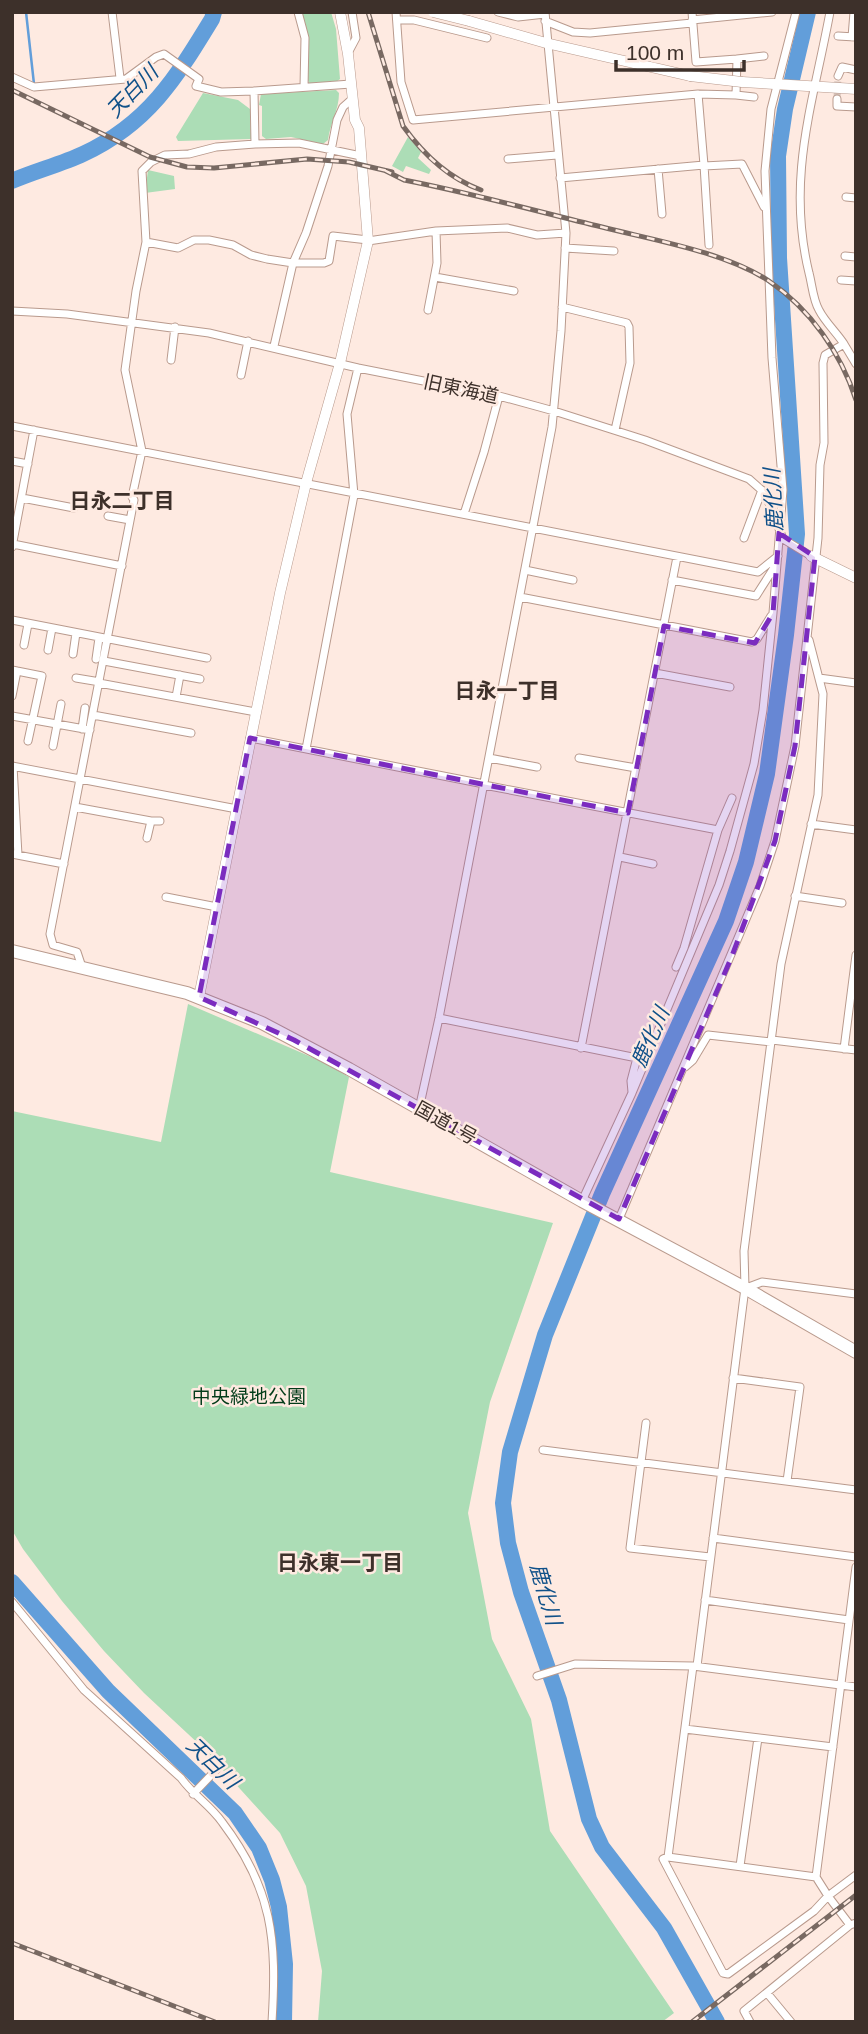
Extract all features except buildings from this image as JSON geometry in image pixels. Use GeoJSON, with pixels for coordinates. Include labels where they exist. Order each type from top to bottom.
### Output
{"type":"FeatureCollection","features":[{"type":"Feature","properties":{"kind":"highway","name":"国道1号"},"geometry":{"type":"LineString","coordinates":[[12,951],[200,997],[295,1040],[856,1352]]}},
{"type":"Feature","properties":{"kind":"street"},"geometry":{"type":"LineString","coordinates":[[112,12],[120,78]]}},
{"type":"Feature","properties":{"kind":"street"},"geometry":{"type":"LineString","coordinates":[[298,12],[305,38],[304,88]]}},
{"type":"Feature","properties":{"kind":"street"},"geometry":{"type":"LineString","coordinates":[[200,997],[280,593],[306,483],[340,363],[368,241],[359,128],[355,120],[348,54],[340,12]]}},
{"type":"Feature","properties":{"kind":"street"},"geometry":{"type":"LineString","coordinates":[[348,54],[356,38],[352,12]]}},
{"type":"Feature","properties":{"kind":"street"},"geometry":{"type":"LineString","coordinates":[[433,12],[546,43],[690,76],[856,89]]}},
{"type":"Feature","properties":{"kind":"street"},"geometry":{"type":"LineString","coordinates":[[456,31],[461,12]]}},
{"type":"Feature","properties":{"kind":"street"},"geometry":{"type":"LineString","coordinates":[[498,12],[518,17],[545,16],[573,32],[590,33],[692,18],[772,12]]}},
{"type":"Feature","properties":{"kind":"street"},"geometry":{"type":"LineString","coordinates":[[584,1202],[719,885],[754,764],[763,710],[781,536],[783,490],[772,358],[766,151],[778,83],[796,12]]}},
{"type":"Feature","properties":{"kind":"street"},"geometry":{"type":"LineString","coordinates":[[830,12],[804,136],[800,176],[801,220],[806,261],[818,309],[856,364]]}},
{"type":"Feature","properties":{"kind":"street"},"geometry":{"type":"LineString","coordinates":[[838,36],[854,37],[854,12]]}},
{"type":"Feature","properties":{"kind":"street"},"geometry":{"type":"LineString","coordinates":[[487,38],[397,16],[401,82],[413,120],[698,94],[754,97]]}},
{"type":"Feature","properties":{"kind":"street"},"geometry":{"type":"LineString","coordinates":[[419,1108],[439,1018],[554,411],[566,233],[545,16]]}},
{"type":"Feature","properties":{"kind":"street"},"geometry":{"type":"LineString","coordinates":[[692,18],[696,62],[764,56]]}},
{"type":"Feature","properties":{"kind":"street"},"geometry":{"type":"LineString","coordinates":[[12,77],[34,87],[131,77],[156,57],[164,54],[199,79],[196,86],[211,90],[254,91],[351,84]]}},
{"type":"Feature","properties":{"kind":"street"},"geometry":{"type":"LineString","coordinates":[[736,95],[737,59]]}},
{"type":"Feature","properties":{"kind":"street"},"geometry":{"type":"LineString","coordinates":[[838,76],[842,67],[856,70]]}},
{"type":"Feature","properties":{"kind":"street"},"geometry":{"type":"LineString","coordinates":[[254,91],[255,144]]}},
{"type":"Feature","properties":{"kind":"street"},"geometry":{"type":"LineString","coordinates":[[698,94],[709,245]]}},
{"type":"Feature","properties":{"kind":"street"},"geometry":{"type":"LineString","coordinates":[[274,346],[293,263],[328,166],[337,120],[343,107],[352,99]]}},
{"type":"Feature","properties":{"kind":"street"},"geometry":{"type":"LineString","coordinates":[[837,99],[837,106],[856,107]]}},
{"type":"Feature","properties":{"kind":"street"},"geometry":{"type":"LineString","coordinates":[[86,730],[93,715],[103,638],[122,566],[142,451],[125,370],[146,242],[142,195],[144,168],[165,155],[255,144],[299,143],[330,152],[360,156]]}},
{"type":"Feature","properties":{"kind":"street"},"geometry":{"type":"LineString","coordinates":[[508,159],[557,155]]}},
{"type":"Feature","properties":{"kind":"street"},"geometry":{"type":"LineString","coordinates":[[560,178],[742,164],[766,211]]}},
{"type":"Feature","properties":{"kind":"street"},"geometry":{"type":"LineString","coordinates":[[659,169],[662,214]]}},
{"type":"Feature","properties":{"kind":"street"},"geometry":{"type":"LineString","coordinates":[[846,197],[856,198]]}},
{"type":"Feature","properties":{"kind":"street"},"geometry":{"type":"LineString","coordinates":[[146,242],[178,248],[194,240],[209,240],[233,245],[260,258],[293,263],[327,262],[333,236],[368,241],[436,232],[507,228],[537,235],[566,233]]}},
{"type":"Feature","properties":{"kind":"street"},"geometry":{"type":"LineString","coordinates":[[428,310],[437,263],[436,232]]}},
{"type":"Feature","properties":{"kind":"street"},"geometry":{"type":"LineString","coordinates":[[565,248],[614,251]]}},
{"type":"Feature","properties":{"kind":"street"},"geometry":{"type":"LineString","coordinates":[[845,257],[856,257]]}},
{"type":"Feature","properties":{"kind":"street"},"geometry":{"type":"LineString","coordinates":[[435,277],[514,291]]}},
{"type":"Feature","properties":{"kind":"street"},"geometry":{"type":"LineString","coordinates":[[841,281],[856,281]]}},
{"type":"Feature","properties":{"kind":"street"},"geometry":{"type":"LineString","coordinates":[[562,307],[627,323],[629,327],[630,363],[615,430]]}},
{"type":"Feature","properties":{"kind":"street","name":"旧東海道"},"geometry":{"type":"LineString","coordinates":[[12,311],[175,327],[499,396],[615,430],[731,471],[749,479],[762,490]]}},
{"type":"Feature","properties":{"kind":"street"},"geometry":{"type":"LineString","coordinates":[[171,360],[175,327]]}},
{"type":"Feature","properties":{"kind":"street"},"geometry":{"type":"LineString","coordinates":[[241,375],[248,341]]}},
{"type":"Feature","properties":{"kind":"street"},"geometry":{"type":"LineString","coordinates":[[619,1219],[747,921],[775,841],[795,746],[807,637],[824,443],[823,363],[825,355],[844,344]]}},
{"type":"Feature","properties":{"kind":"street"},"geometry":{"type":"LineString","coordinates":[[306,749],[354,492],[346,414],[358,368]]}},
{"type":"Feature","properties":{"kind":"street"},"geometry":{"type":"LineString","coordinates":[[464,513],[499,396]]}},
{"type":"Feature","properties":{"kind":"street"},"geometry":{"type":"LineString","coordinates":[[12,426],[758,572],[777,559]]}},
{"type":"Feature","properties":{"kind":"street"},"geometry":{"type":"LineString","coordinates":[[34,430],[13,545],[122,566]]}},
{"type":"Feature","properties":{"kind":"street"},"geometry":{"type":"LineString","coordinates":[[12,461],[28,464]]}},
{"type":"Feature","properties":{"kind":"street"},"geometry":{"type":"LineString","coordinates":[[762,490],[775,514],[781,536],[856,578]]}},
{"type":"Feature","properties":{"kind":"street"},"geometry":{"type":"LineString","coordinates":[[744,538],[762,490]]}},
{"type":"Feature","properties":{"kind":"street"},"geometry":{"type":"LineString","coordinates":[[22,498],[74,508]]}},
{"type":"Feature","properties":{"kind":"street"},"geometry":{"type":"LineString","coordinates":[[108,516],[130,520]]}},
{"type":"Feature","properties":{"kind":"street"},"geometry":{"type":"LineString","coordinates":[[582,1048],[677,557]]}},
{"type":"Feature","properties":{"kind":"street"},"geometry":{"type":"LineString","coordinates":[[673,580],[756,596],[777,559]]}},
{"type":"Feature","properties":{"kind":"street"},"geometry":{"type":"LineString","coordinates":[[525,570],[573,580]]}},
{"type":"Feature","properties":{"kind":"street"},"geometry":{"type":"LineString","coordinates":[[520,597],[752,642],[757,639],[773,613]]}},
{"type":"Feature","properties":{"kind":"street"},"geometry":{"type":"LineString","coordinates":[[12,620],[207,658]]}},
{"type":"Feature","properties":{"kind":"street"},"geometry":{"type":"LineString","coordinates":[[24,645],[28,624]]}},
{"type":"Feature","properties":{"kind":"street"},"geometry":{"type":"LineString","coordinates":[[48,650],[52,628]]}},
{"type":"Feature","properties":{"kind":"street"},"geometry":{"type":"LineString","coordinates":[[72,654],[76,633]]}},
{"type":"Feature","properties":{"kind":"street"},"geometry":{"type":"LineString","coordinates":[[668,1857],[723,1473],[745,1288],[744,1251],[781,964],[819,776],[823,694],[807,637]]}},
{"type":"Feature","properties":{"kind":"street"},"geometry":{"type":"LineString","coordinates":[[100,660],[200,679]]}},
{"type":"Feature","properties":{"kind":"street"},"geometry":{"type":"LineString","coordinates":[[12,696],[15,670],[42,676],[29,741]]}},
{"type":"Feature","properties":{"kind":"street"},"geometry":{"type":"LineString","coordinates":[[654,673],[730,687]]}},
{"type":"Feature","properties":{"kind":"street"},"geometry":{"type":"LineString","coordinates":[[176,697],[180,675]]}},
{"type":"Feature","properties":{"kind":"street"},"geometry":{"type":"LineString","coordinates":[[76,678],[256,712]]}},
{"type":"Feature","properties":{"kind":"street"},"geometry":{"type":"LineString","coordinates":[[819,678],[856,683]]}},
{"type":"Feature","properties":{"kind":"street"},"geometry":{"type":"LineString","coordinates":[[53,746],[61,704]]}},
{"type":"Feature","properties":{"kind":"street"},"geometry":{"type":"LineString","coordinates":[[82,967],[78,952],[57,947],[50,940],[80,780],[86,730],[85,708]]}},
{"type":"Feature","properties":{"kind":"street"},"geometry":{"type":"LineString","coordinates":[[93,715],[191,733]]}},
{"type":"Feature","properties":{"kind":"street"},"geometry":{"type":"LineString","coordinates":[[12,716],[86,730]]}},
{"type":"Feature","properties":{"kind":"street"},"geometry":{"type":"LineString","coordinates":[[250,738],[718,831]]}},
{"type":"Feature","properties":{"kind":"street"},"geometry":{"type":"LineString","coordinates":[[489,758],[537,767]]}},
{"type":"Feature","properties":{"kind":"street"},"geometry":{"type":"LineString","coordinates":[[579,758],[636,768]]}},
{"type":"Feature","properties":{"kind":"street"},"geometry":{"type":"LineString","coordinates":[[64,864],[15,855],[13,766],[237,809]]}},
{"type":"Feature","properties":{"kind":"street"},"geometry":{"type":"LineString","coordinates":[[676,967],[718,831],[732,798]]}},
{"type":"Feature","properties":{"kind":"street"},"geometry":{"type":"LineString","coordinates":[[75,807],[160,821]]}},
{"type":"Feature","properties":{"kind":"street"},"geometry":{"type":"LineString","coordinates":[[147,838],[151,821]]}},
{"type":"Feature","properties":{"kind":"street"},"geometry":{"type":"LineString","coordinates":[[811,824],[856,830]]}},
{"type":"Feature","properties":{"kind":"street"},"geometry":{"type":"LineString","coordinates":[[620,857],[653,864]]}},
{"type":"Feature","properties":{"kind":"street"},"geometry":{"type":"LineString","coordinates":[[795,896],[842,903]]}},
{"type":"Feature","properties":{"kind":"street"},"geometry":{"type":"LineString","coordinates":[[166,897],[217,907]]}},
{"type":"Feature","properties":{"kind":"street"},"geometry":{"type":"LineString","coordinates":[[844,1049],[856,956]]}},
{"type":"Feature","properties":{"kind":"street"},"geometry":{"type":"LineString","coordinates":[[439,1018],[637,1058],[631,1081],[632,1093]]}},
{"type":"Feature","properties":{"kind":"street"},"geometry":{"type":"LineString","coordinates":[[683,1068],[694,1060],[708,1035],[856,1050]]}},
{"type":"Feature","properties":{"kind":"street"},"geometry":{"type":"LineString","coordinates":[[745,1288],[762,1282],[856,1294]]}},
{"type":"Feature","properties":{"kind":"street"},"geometry":{"type":"LineString","coordinates":[[733,1378],[800,1387],[787,1481]]}},
{"type":"Feature","properties":{"kind":"street"},"geometry":{"type":"LineString","coordinates":[[646,1423],[630,1548],[710,1557]]}},
{"type":"Feature","properties":{"kind":"street"},"geometry":{"type":"LineString","coordinates":[[543,1450],[856,1490]]}},
{"type":"Feature","properties":{"kind":"street"},"geometry":{"type":"LineString","coordinates":[[713,1538],[856,1557]]}},
{"type":"Feature","properties":{"kind":"street"},"geometry":{"type":"LineString","coordinates":[[750,2022],[744,2011],[853,1924],[828,1896],[816,1877],[856,1567]]}},
{"type":"Feature","properties":{"kind":"street"},"geometry":{"type":"LineString","coordinates":[[705,1600],[849,1620]]}},
{"type":"Feature","properties":{"kind":"street"},"geometry":{"type":"LineString","coordinates":[[12,1602],[84,1690],[195,1792],[237,1842],[265,1897],[272,1948],[272,2022]]}},
{"type":"Feature","properties":{"kind":"street"},"geometry":{"type":"LineString","coordinates":[[537,1676],[575,1664],[695,1666],[856,1687]]}},
{"type":"Feature","properties":{"kind":"street"},"geometry":{"type":"LineString","coordinates":[[685,1729],[832,1747]]}},
{"type":"Feature","properties":{"kind":"street"},"geometry":{"type":"LineString","coordinates":[[740,1866],[758,1738]]}},
{"type":"Feature","properties":{"kind":"street"},"geometry":{"type":"LineString","coordinates":[[195,1792],[219,1765]]}},
{"type":"Feature","properties":{"kind":"street"},"geometry":{"type":"LineString","coordinates":[[816,1877],[668,1857],[663,1859],[723,1973],[728,1974],[814,1911],[828,1896],[856,1875]]}},
{"type":"Feature","properties":{"kind":"street"},"geometry":{"type":"LineString","coordinates":[[767,1993],[791,2022]]}},
{"type":"Feature","properties":{"kind":"highlighted area"},"geometry":{"type":"Polygon","coordinates":[[[779,533],[815,557],[795,746],[775,841],[732,956],[619,1219],[294,1040],[199,997],[250,738],[628,813],[664,626],[755,643],[773,613],[779,533]]]}},
{"type":"Feature","properties":{"kind":"green space"},"geometry":{"type":"Polygon","coordinates":[[[301,12],[331,12],[336,29],[340,79],[336,82],[310,84],[308,81],[308,39],[301,12]]]}},
{"type":"Feature","properties":{"kind":"green space"},"geometry":{"type":"Polygon","coordinates":[[[336,90],[339,93],[338,105],[328,140],[323,144],[291,137],[266,139],[262,136],[262,106],[259,105],[261,94],[336,90]]]}},
{"type":"Feature","properties":{"kind":"green space"},"geometry":{"type":"Polygon","coordinates":[[[203,93],[238,100],[250,109],[251,139],[178,141],[176,137],[203,93]]]}},
{"type":"Feature","properties":{"kind":"green space"},"geometry":{"type":"Polygon","coordinates":[[[408,137],[421,152],[418,158],[431,170],[429,174],[406,166],[403,172],[392,166],[408,137]]]}},
{"type":"Feature","properties":{"kind":"green space"},"geometry":{"type":"Polygon","coordinates":[[[148,170],[174,176],[175,189],[145,193],[148,170]]]}},
{"type":"Feature","properties":{"kind":"green space","name":"中央緑地公園"},"geometry":{"type":"Polygon","coordinates":[[[188,1004],[323,1062],[349,1077],[330,1172],[553,1223],[490,1402],[468,1513],[492,1639],[531,1719],[550,1831],[674,2013],[662,2022],[318,2022],[322,1971],[306,1886],[280,1833],[202,1747],[104,1651],[62,1601],[12,1530],[12,1111],[161,1142],[188,1004]]]}},
{"type":"Feature","properties":{"kind":"water"},"geometry":{"type":"Polygon","coordinates":[[[287,1959],[289,2022],[280,2022],[287,1959]]]}},
{"type":"Feature","properties":{"kind":"waterway"},"geometry":{"type":"LineString","coordinates":[[26,12],[34,84]]}},
{"type":"Feature","properties":{"kind":"waterway","name":"天白川"},"geometry":{"type":"LineString","coordinates":[[12,181],[83,154],[126,129],[173,80],[214,12]]}},
{"type":"Feature","properties":{"kind":"waterway","name":"鹿化川"},"geometry":{"type":"LineString","coordinates":[[717,2022],[664,1928],[602,1847],[589,1819],[559,1700],[521,1592],[508,1543],[503,1503],[510,1452],[545,1335],[602,1194],[726,921],[746,862],[767,774],[797,534],[779,258],[778,156],[785,109],[808,12]]}},
{"type":"Feature","properties":{"kind":"waterway","name":"天白川"},"geometry":{"type":"LineString","coordinates":[[12,1582],[108,1691],[235,1813],[259,1848],[279,1907],[285,1964],[284,2022]]}},
{"type":"Feature","properties":{"kind":"tunnel"},"geometry":{"type":"LineString","coordinates":[[837,99],[838,76]]}},
{"type":"Feature","properties":{"kind":"railway"},"geometry":{"type":"LineString","coordinates":[[368,12],[403,126],[437,164],[458,179],[481,190]]}},
{"type":"Feature","properties":{"kind":"railway"},"geometry":{"type":"LineString","coordinates":[[12,90],[150,157],[187,167],[214,168],[307,159],[349,162],[392,172]]}},
{"type":"Feature","properties":{"kind":"railway"},"geometry":{"type":"LineString","coordinates":[[384,170],[404,180],[688,248],[751,271],[784,292],[811,319],[833,349],[856,400]]}},
{"type":"Feature","properties":{"kind":"railway"},"geometry":{"type":"LineString","coordinates":[[692,2022],[856,1895]]}},
{"type":"Feature","properties":{"kind":"railway"},"geometry":{"type":"LineString","coordinates":[[12,1943],[215,2022]]}},
{"type":"Feature","properties":{"kind":"district","name":"日永二丁目"},"geometry":{"type":"Point","coordinates":[122,500]}},
{"type":"Feature","properties":{"kind":"district","name":"日永一丁目"},"geometry":{"type":"Point","coordinates":[507,690]}},
{"type":"Feature","properties":{"kind":"district","name":"日永東一丁目"},"geometry":{"type":"Point","coordinates":[340,1562]}}]}
